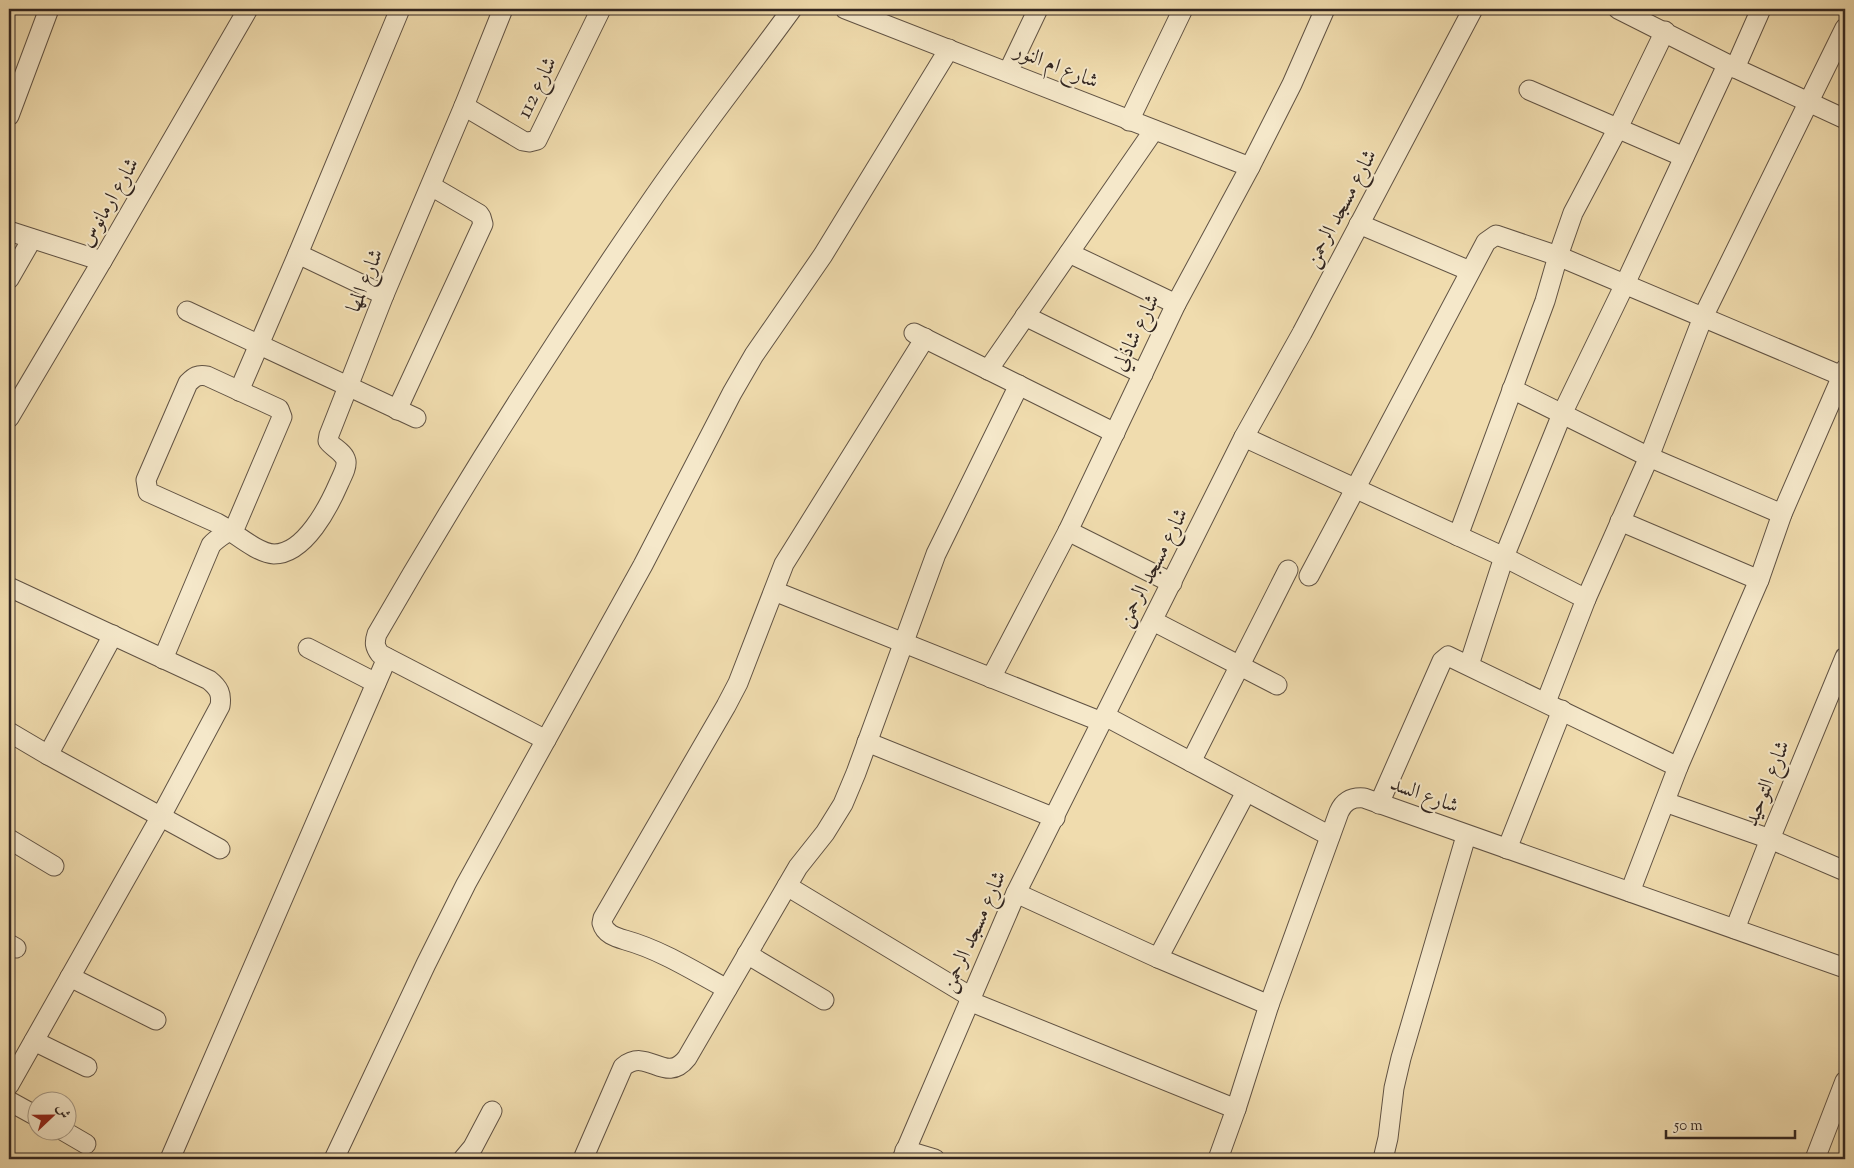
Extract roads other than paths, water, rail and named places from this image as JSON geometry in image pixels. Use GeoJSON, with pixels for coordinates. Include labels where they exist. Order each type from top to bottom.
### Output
{"type":"FeatureCollection","features":[{"type":"Feature","properties":{"kind":"street"},"geometry":{"type":"LineString","coordinates":[[9,116],[50,9]]}},
{"type":"Feature","properties":{"kind":"street","name":"شارع ارمانوس"},"geometry":{"type":"LineString","coordinates":[[9,418],[248,9]]}},
{"type":"Feature","properties":{"kind":"street"},"geometry":{"type":"LineString","coordinates":[[239,391],[400,9]]}},
{"type":"Feature","properties":{"kind":"street","name":"شارع المها"},"geometry":{"type":"LineString","coordinates":[[230,531],[250,545],[273,554],[285,552],[293,548],[310,532],[330,505],[345,469],[346,461],[342,454],[332,447],[328,441],[384,295],[431,186],[503,9]]}},
{"type":"Feature","properties":{"kind":"street","name":"شارع 112"},"geometry":{"type":"LineString","coordinates":[[464,106],[523,140],[529,142],[537,140],[601,9]]}},
{"type":"Feature","properties":{"kind":"street"},"geometry":{"type":"LineString","coordinates":[[546,740],[380,654],[374,641],[436,531],[494,437],[648,206],[792,9]]}},
{"type":"Feature","properties":{"kind":"street","name":"شارع ام النور"},"geometry":{"type":"LineString","coordinates":[[845,9],[887,16],[949,49],[1250,167]]}},
{"type":"Feature","properties":{"kind":"street"},"geometry":{"type":"LineString","coordinates":[[1008,72],[1038,9]]}},
{"type":"Feature","properties":{"kind":"street"},"geometry":{"type":"LineString","coordinates":[[1129,121],[1183,9]]}},
{"type":"Feature","properties":{"kind":"street","name":"شارع شاذلي"},"geometry":{"type":"LineString","coordinates":[[991,678],[1068,531],[1176,304],[1250,167],[1292,84],[1325,9]]}},
{"type":"Feature","properties":{"kind":"street","name":"شارع مسجد الرحمن"},"geometry":{"type":"LineString","coordinates":[[904,1155],[1016,893],[1244,438],[1473,9]]}},
{"type":"Feature","properties":{"kind":"street"},"geometry":{"type":"LineString","coordinates":[[1618,9],[1808,103],[1845,118]]}},
{"type":"Feature","properties":{"kind":"street"},"geometry":{"type":"LineString","coordinates":[[1469,665],[1504,557],[1562,414],[1684,157],[1761,9]]}},
{"type":"Feature","properties":{"kind":"street"},"geometry":{"type":"LineString","coordinates":[[1507,849],[1554,706],[1586,599],[1649,457],[1704,318],[1845,28]]}},
{"type":"Feature","properties":{"kind":"street"},"geometry":{"type":"LineString","coordinates":[[1458,536],[1578,203],[1618,128],[1664,31]]}},
{"type":"Feature","properties":{"kind":"street"},"geometry":{"type":"LineString","coordinates":[[334,1159],[426,964],[462,893],[643,565],[708,437],[750,363],[823,255],[949,49]]}},
{"type":"Feature","properties":{"kind":"street"},"geometry":{"type":"LineString","coordinates":[[1529,90],[1684,157]]}},
{"type":"Feature","properties":{"kind":"street"},"geometry":{"type":"LineString","coordinates":[[988,370],[1154,130]]}},
{"type":"Feature","properties":{"kind":"street"},"geometry":{"type":"LineString","coordinates":[[397,410],[483,224],[479,214],[431,186]]}},
{"type":"Feature","properties":{"kind":"street"},"geometry":{"type":"LineString","coordinates":[[1359,224],[1470,271]]}},
{"type":"Feature","properties":{"kind":"street"},"geometry":{"type":"LineString","coordinates":[[9,231],[102,261]]}},
{"type":"Feature","properties":{"kind":"street"},"geometry":{"type":"LineString","coordinates":[[1309,576],[1470,271],[1486,242],[1496,235],[1558,256],[1704,318],[1844,372],[1782,514],[1759,580],[1678,767],[1630,892]]}},
{"type":"Feature","properties":{"kind":"street"},"geometry":{"type":"LineString","coordinates":[[9,279],[32,239]]}},
{"type":"Feature","properties":{"kind":"street"},"geometry":{"type":"LineString","coordinates":[[1069,252],[1176,304]]}},
{"type":"Feature","properties":{"kind":"street"},"geometry":{"type":"LineString","coordinates":[[298,254],[384,295]]}},
{"type":"Feature","properties":{"kind":"street"},"geometry":{"type":"LineString","coordinates":[[187,311],[416,418]]}},
{"type":"Feature","properties":{"kind":"street"},"geometry":{"type":"LineString","coordinates":[[1026,316],[1143,374]]}},
{"type":"Feature","properties":{"kind":"street"},"geometry":{"type":"LineString","coordinates":[[726,989],[648,947],[606,932],[602,923],[738,683],[784,564],[919,336],[1115,433]]}},
{"type":"Feature","properties":{"kind":"street"},"geometry":{"type":"LineString","coordinates":[[163,659],[211,545],[223,534],[230,531],[239,519],[282,417],[282,412],[279,409],[207,376],[200,375],[194,377],[188,383],[146,480],[148,492],[217,523],[230,531]]}},
{"type":"Feature","properties":{"kind":"street"},"geometry":{"type":"LineString","coordinates":[[583,1159],[623,1067],[629,1062],[637,1060],[671,1069],[683,1063],[786,886],[798,867],[825,833],[843,804],[936,554],[1019,385]]}},
{"type":"Feature","properties":{"kind":"street"},"geometry":{"type":"LineString","coordinates":[[1512,389],[1649,457],[1782,514]]}},
{"type":"Feature","properties":{"kind":"street"},"geometry":{"type":"LineString","coordinates":[[1244,438],[1504,557],[1586,599]]}},
{"type":"Feature","properties":{"kind":"street"},"geometry":{"type":"LineString","coordinates":[[1620,521],[1759,580]]}},
{"type":"Feature","properties":{"kind":"street"},"geometry":{"type":"LineString","coordinates":[[1068,531],[1172,583]]}},
{"type":"Feature","properties":{"kind":"street"},"geometry":{"type":"LineString","coordinates":[[1191,762],[1288,570]]}},
{"type":"Feature","properties":{"kind":"street"},"geometry":{"type":"LineString","coordinates":[[9,587],[209,680],[218,688],[221,697],[220,706],[160,818],[9,1085]]}},
{"type":"Feature","properties":{"kind":"street"},"geometry":{"type":"LineString","coordinates":[[774,591],[991,678],[1104,719],[1191,762],[1330,836]]}},
{"type":"Feature","properties":{"kind":"street"},"geometry":{"type":"LineString","coordinates":[[1153,621],[1276,686]]}},
{"type":"Feature","properties":{"kind":"street"},"geometry":{"type":"LineString","coordinates":[[48,756],[113,635]]}},
{"type":"Feature","properties":{"kind":"street"},"geometry":{"type":"LineString","coordinates":[[308,648],[376,682]]}},
{"type":"Feature","properties":{"kind":"street"},"geometry":{"type":"LineString","coordinates":[[1378,804],[1442,661],[1448,656],[1678,767]]}},
{"type":"Feature","properties":{"kind":"street","name":"شارع التوحيد"},"geometry":{"type":"LineString","coordinates":[[1735,929],[1845,657]]}},
{"type":"Feature","properties":{"kind":"street"},"geometry":{"type":"LineString","coordinates":[[170,1159],[387,658]]}},
{"type":"Feature","properties":{"kind":"street"},"geometry":{"type":"LineString","coordinates":[[9,732],[48,756],[220,849]]}},
{"type":"Feature","properties":{"kind":"street"},"geometry":{"type":"LineString","coordinates":[[867,742],[1055,818]]}},
{"type":"Feature","properties":{"kind":"street"},"geometry":{"type":"LineString","coordinates":[[1158,958],[1246,792]]}},
{"type":"Feature","properties":{"kind":"street","name":"شارع السد"},"geometry":{"type":"LineString","coordinates":[[1218,1159],[1269,1005],[1330,836],[1342,805],[1348,800],[1364,798],[1466,836],[1845,968]]}},
{"type":"Feature","properties":{"kind":"street"},"geometry":{"type":"LineString","coordinates":[[1665,802],[1770,839],[1845,871]]}},
{"type":"Feature","properties":{"kind":"street"},"geometry":{"type":"LineString","coordinates":[[1383,1159],[1388,1138],[1394,1088],[1401,1058],[1466,836]]}},
{"type":"Feature","properties":{"kind":"street"},"geometry":{"type":"LineString","coordinates":[[9,839],[54,866]]}},
{"type":"Feature","properties":{"kind":"street"},"geometry":{"type":"LineString","coordinates":[[786,886],[970,999],[1236,1108]]}},
{"type":"Feature","properties":{"kind":"street"},"geometry":{"type":"LineString","coordinates":[[1016,893],[1158,958],[1269,1005]]}},
{"type":"Feature","properties":{"kind":"street"},"geometry":{"type":"LineString","coordinates":[[747,954],[824,1000]]}},
{"type":"Feature","properties":{"kind":"street"},"geometry":{"type":"LineString","coordinates":[[70,977],[156,1020]]}},
{"type":"Feature","properties":{"kind":"street"},"geometry":{"type":"LineString","coordinates":[[34,1041],[87,1068]]}},
{"type":"Feature","properties":{"kind":"street"},"geometry":{"type":"LineString","coordinates":[[1815,1159],[1845,1081]]}},
{"type":"Feature","properties":{"kind":"street"},"geometry":{"type":"LineString","coordinates":[[9,1101],[28,1111]]}},
{"type":"Feature","properties":{"kind":"street"},"geometry":{"type":"LineString","coordinates":[[463,1159],[473,1147],[492,1111]]}},
{"type":"Feature","properties":{"kind":"street"},"geometry":{"type":"LineString","coordinates":[[78,1139],[86,1144]]}},
{"type":"Feature","properties":{"kind":"street"},"geometry":{"type":"LineString","coordinates":[[904,1155],[936,1159]]}}]}
